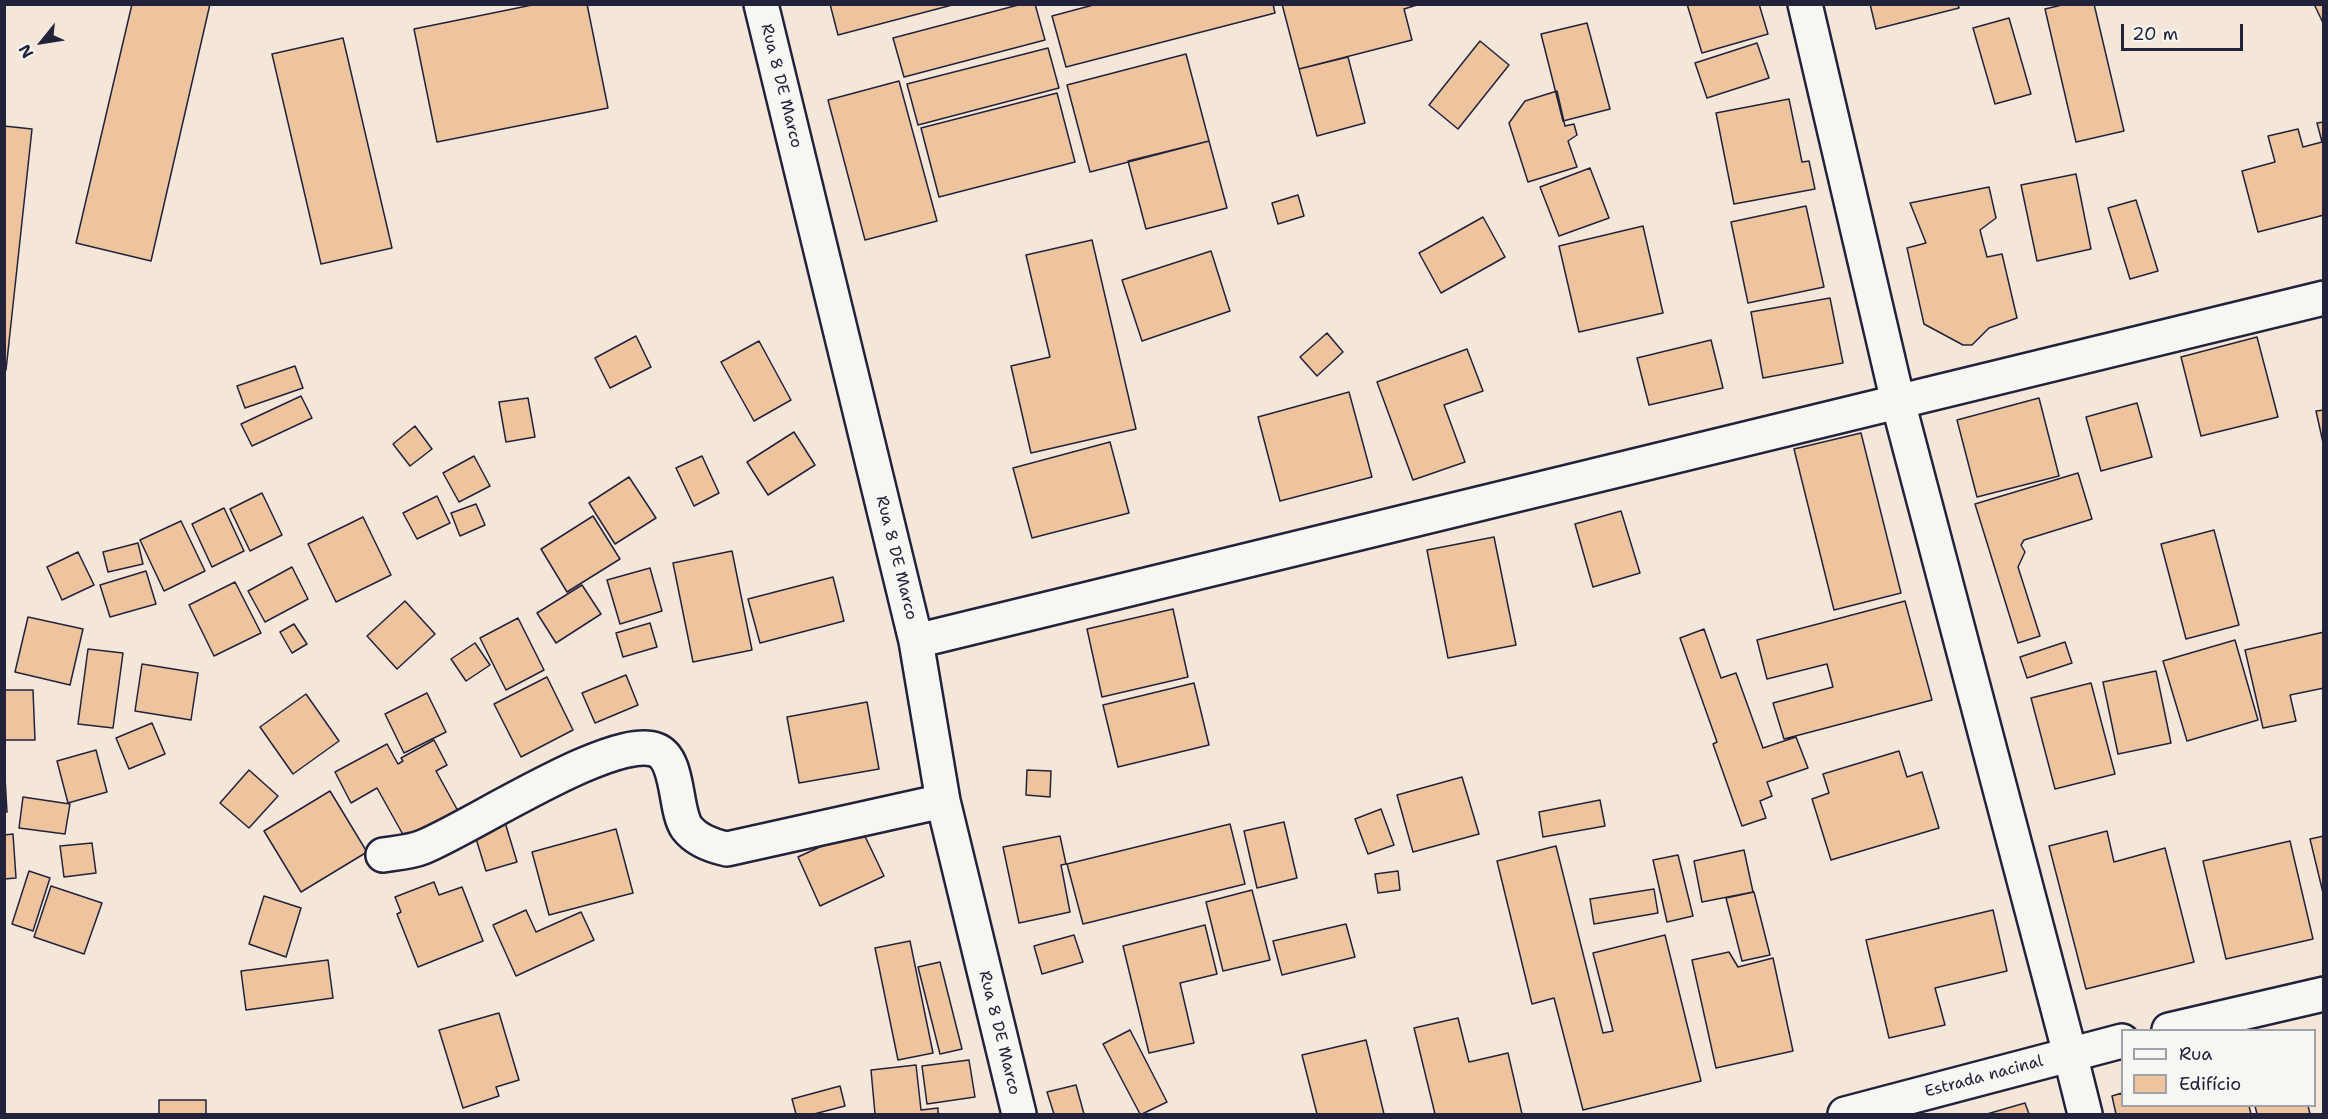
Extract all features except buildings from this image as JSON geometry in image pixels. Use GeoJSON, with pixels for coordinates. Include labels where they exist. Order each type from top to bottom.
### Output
{"type":"FeatureCollection","features":[{"type":"Feature","properties":{"kind":"main road","name":"Rua 8 DE Marco"},"geometry":{"type":"LineString","coordinates":[[761,4],[916,641],[944,801],[1019,1114]]}},
{"type":"Feature","properties":{"kind":"main road"},"geometry":{"type":"LineString","coordinates":[[1805,4],[1898,402],[2085,1114]]}},
{"type":"Feature","properties":{"kind":"main road"},"geometry":{"type":"LineString","coordinates":[[916,641],[2324,298]]}},
{"type":"Feature","properties":{"kind":"main road"},"geometry":{"type":"LineString","coordinates":[[383,855],[422,848],[592,762],[636,748],[657,750],[669,762],[687,828],[707,844],[727,849],[944,801]]}},
{"type":"Feature","properties":{"kind":"main road"},"geometry":{"type":"LineString","coordinates":[[2173,1029],[2324,994]]}},
{"type":"Feature","properties":{"kind":"main road","name":"Estrada nacinal"},"geometry":{"type":"LineString","coordinates":[[1845,1114],[2121,1041]]}}]}
